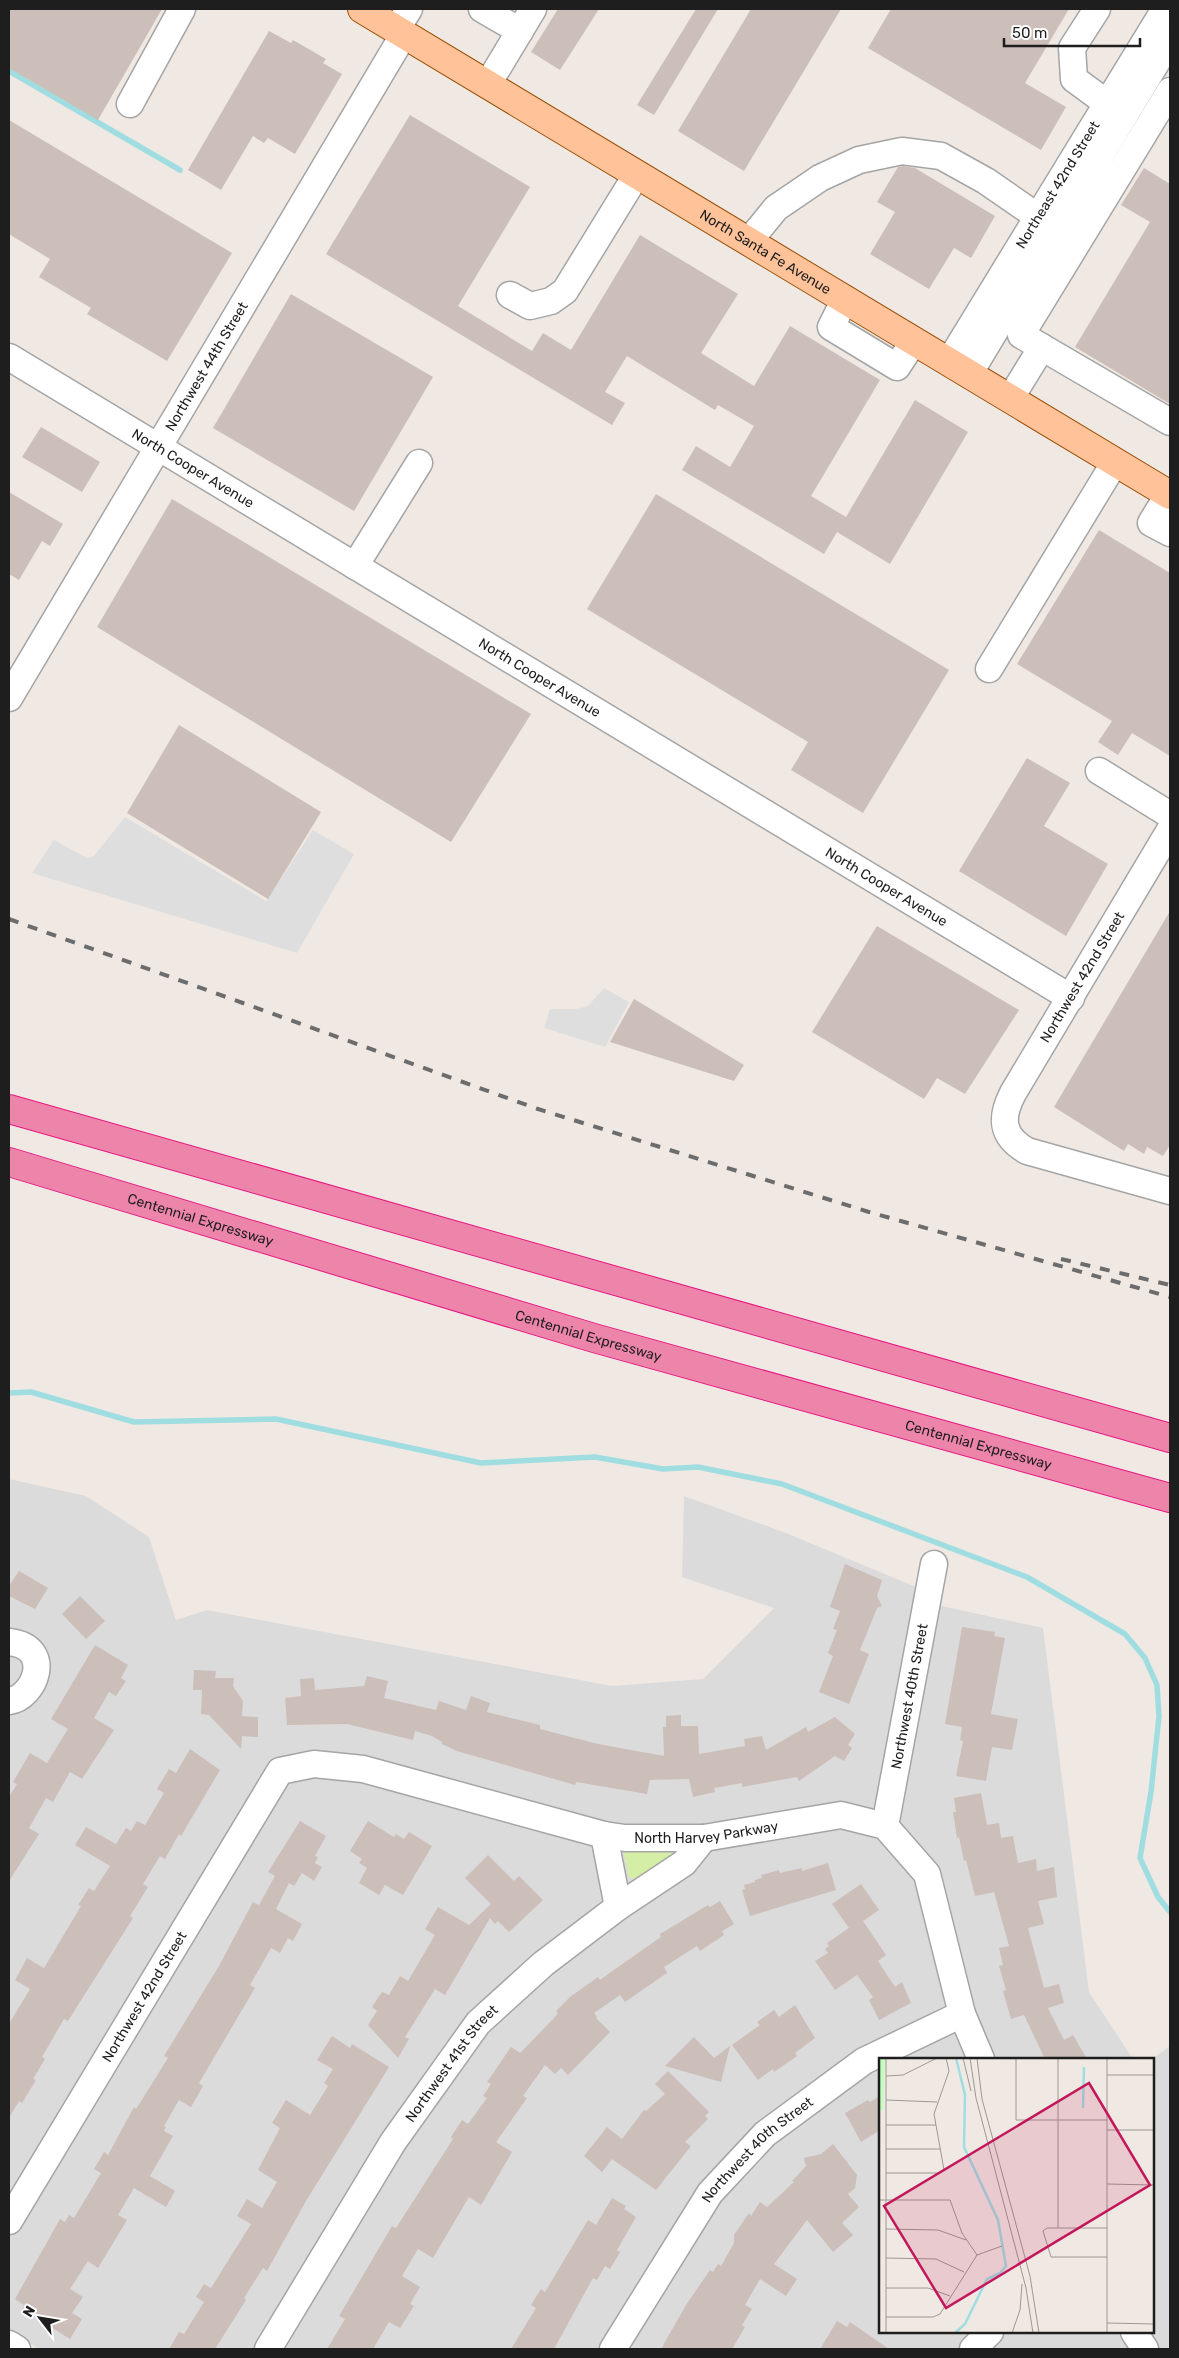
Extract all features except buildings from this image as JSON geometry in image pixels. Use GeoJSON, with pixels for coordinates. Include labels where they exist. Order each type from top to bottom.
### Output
{"type":"FeatureCollection","features":[{"type":"Feature","properties":{"kind":"highway"},"geometry":{"type":"LineString","coordinates":[[9,1109],[1170,1438]]}},
{"type":"Feature","properties":{"kind":"highway","name":"Centennial Expressway"},"geometry":{"type":"LineString","coordinates":[[9,1162],[594,1338],[1170,1498]]}},
{"type":"Feature","properties":{"kind":"main road","name":"North Santa Fe Avenue"},"geometry":{"type":"LineString","coordinates":[[362,9],[403,24],[488,84],[1170,494]]}},
{"type":"Feature","properties":{"kind":"street"},"geometry":{"type":"LineString","coordinates":[[130,104],[182,9]]}},
{"type":"Feature","properties":{"kind":"street"},"geometry":{"type":"LineString","coordinates":[[482,9],[520,31]]}},
{"type":"Feature","properties":{"kind":"street"},"geometry":{"type":"LineString","coordinates":[[488,84],[533,9]]}},
{"type":"Feature","properties":{"kind":"street"},"geometry":{"type":"LineString","coordinates":[[1097,9],[1072,48],[1074,78],[1155,116]]}},
{"type":"Feature","properties":{"kind":"street","name":"Northeast 42nd Street"},"geometry":{"type":"LineString","coordinates":[[959,368],[1061,213],[1165,9]]}},
{"type":"Feature","properties":{"kind":"street","name":"Northwest 44th Street"},"geometry":{"type":"LineString","coordinates":[[9,698],[158,447],[403,24]]}},
{"type":"Feature","properties":{"kind":"street","name":"Northeast 42nd Street"},"geometry":{"type":"LineString","coordinates":[[1118,99],[1170,40]]}},
{"type":"Feature","properties":{"kind":"street"},"geometry":{"type":"LineString","coordinates":[[1170,91],[1155,116],[1061,213],[1021,335],[1170,422]]}},
{"type":"Feature","properties":{"kind":"street"},"geometry":{"type":"LineString","coordinates":[[749,241],[776,208],[820,178],[859,160],[902,151],[941,156],[986,181],[1061,213]]}},
{"type":"Feature","properties":{"kind":"street"},"geometry":{"type":"LineString","coordinates":[[510,295],[530,306],[551,301],[565,291],[637,174]]}},
{"type":"Feature","properties":{"kind":"street"},"geometry":{"type":"LineString","coordinates":[[1010,398],[1042,347]]}},
{"type":"Feature","properties":{"kind":"street","name":"North Cooper Avenue"},"geometry":{"type":"LineString","coordinates":[[9,357],[1071,998]]}},
{"type":"Feature","properties":{"kind":"street"},"geometry":{"type":"LineString","coordinates":[[989,669],[1115,462]]}},
{"type":"Feature","properties":{"kind":"street"},"geometry":{"type":"LineString","coordinates":[[355,566],[419,463]]}},
{"type":"Feature","properties":{"kind":"street"},"geometry":{"type":"LineString","coordinates":[[1170,494],[1152,523],[1170,534]]}},
{"type":"Feature","properties":{"kind":"street"},"geometry":{"type":"LineString","coordinates":[[1099,772],[1170,815]]}},
{"type":"Feature","properties":{"kind":"street","name":"Northwest 42nd Street"},"geometry":{"type":"LineString","coordinates":[[1170,830],[1007,1106],[1004,1115],[1005,1128],[1018,1145],[1027,1151],[1170,1191]]}},
{"type":"Feature","properties":{"kind":"street","name":"Northwest 40th Street"},"geometry":{"type":"LineString","coordinates":[[885,1826],[934,1564]]}},
{"type":"Feature","properties":{"kind":"street"},"geometry":{"type":"LineString","coordinates":[[9,1642],[20,1643],[30,1648],[36,1658],[36,1668],[26,1692],[16,1700],[9,1701]]}},
{"type":"Feature","properties":{"kind":"street","name":"North Harvey Parkway"},"geometry":{"type":"LineString","coordinates":[[280,1771],[314,1764],[363,1769],[604,1835],[625,1838],[704,1838],[841,1815],[885,1826]]}},
{"type":"Feature","properties":{"kind":"street","name":"Northwest 42nd Street"},"geometry":{"type":"LineString","coordinates":[[9,2220],[280,1771]]}},
{"type":"Feature","properties":{"kind":"street"},"geometry":{"type":"LineString","coordinates":[[885,1826],[927,1874],[962,2014],[982,2058]]}},
{"type":"Feature","properties":{"kind":"street"},"geometry":{"type":"LineString","coordinates":[[604,1835],[618,1907]]}},
{"type":"Feature","properties":{"kind":"street","name":"Northwest 41st Street"},"geometry":{"type":"LineString","coordinates":[[268,2349],[393,2142],[478,2023],[543,1964],[618,1907],[684,1863],[704,1838]]}},
{"type":"Feature","properties":{"kind":"street","name":"Northwest 40th Street"},"geometry":{"type":"LineString","coordinates":[[613,2349],[710,2193],[765,2134],[864,2061],[962,2014]]}},
{"type":"Feature","properties":{"kind":"street"},"geometry":{"type":"LineString","coordinates":[[973,2349],[989,2333]]}},
{"type":"Feature","properties":{"kind":"street"},"geometry":{"type":"LineString","coordinates":[[1135,2333],[1145,2349]]}},
{"type":"Feature","properties":{"kind":"street"},"geometry":{"type":"LineString","coordinates":[[9,2344],[17,2349]]}},
{"type":"Feature","properties":{"kind":"shaded area"},"geometry":{"type":"Polygon","coordinates":[[[125,817],[266,901],[313,830],[354,854],[297,953],[32,873],[54,840],[87,858],[94,856],[125,817]]]}},
{"type":"Feature","properties":{"kind":"shaded area"},"geometry":{"type":"Polygon","coordinates":[[[604,988],[629,1002],[605,1047],[544,1028],[550,1009],[576,1009],[588,1006],[604,988]]]}},
{"type":"Feature","properties":{"kind":"shaded area"},"geometry":{"type":"Polygon","coordinates":[[[9,1479],[86,1496],[149,1537],[176,1620],[207,1610],[612,1686],[703,1679],[774,1608],[682,1577],[684,1496],[786,1533],[916,1587],[914,1600],[1043,1628],[1089,1992],[1132,2058],[879,2058],[879,2333],[1154,2333],[1153,2058],[1170,2046],[1170,2349],[39,2349],[9,2331],[9,1479]]]}},
{"type":"Feature","properties":{"kind":"green space"},"geometry":{"type":"Polygon","coordinates":[[[628,1850],[675,1853],[675,1859],[640,1880],[629,1877],[624,1854],[628,1850]]]}},
{"type":"Feature","properties":{"kind":"waterway"},"geometry":{"type":"LineString","coordinates":[[9,71],[180,170]]}},
{"type":"Feature","properties":{"kind":"waterway"},"geometry":{"type":"LineString","coordinates":[[9,1393],[31,1392],[134,1422],[276,1419],[481,1463],[595,1457],[663,1469],[698,1467],[782,1484],[1027,1577],[1125,1634],[1145,1658],[1157,1685],[1159,1716],[1151,1792],[1140,1858],[1158,1897],[1170,1912]]}},
{"type":"Feature","properties":{"kind":"railway"},"geometry":{"type":"LineString","coordinates":[[9,919],[538,1109],[869,1212],[1170,1297]]}},
{"type":"Feature","properties":{"kind":"railway"},"geometry":{"type":"LineString","coordinates":[[1061,1259],[1170,1285]]}}]}
